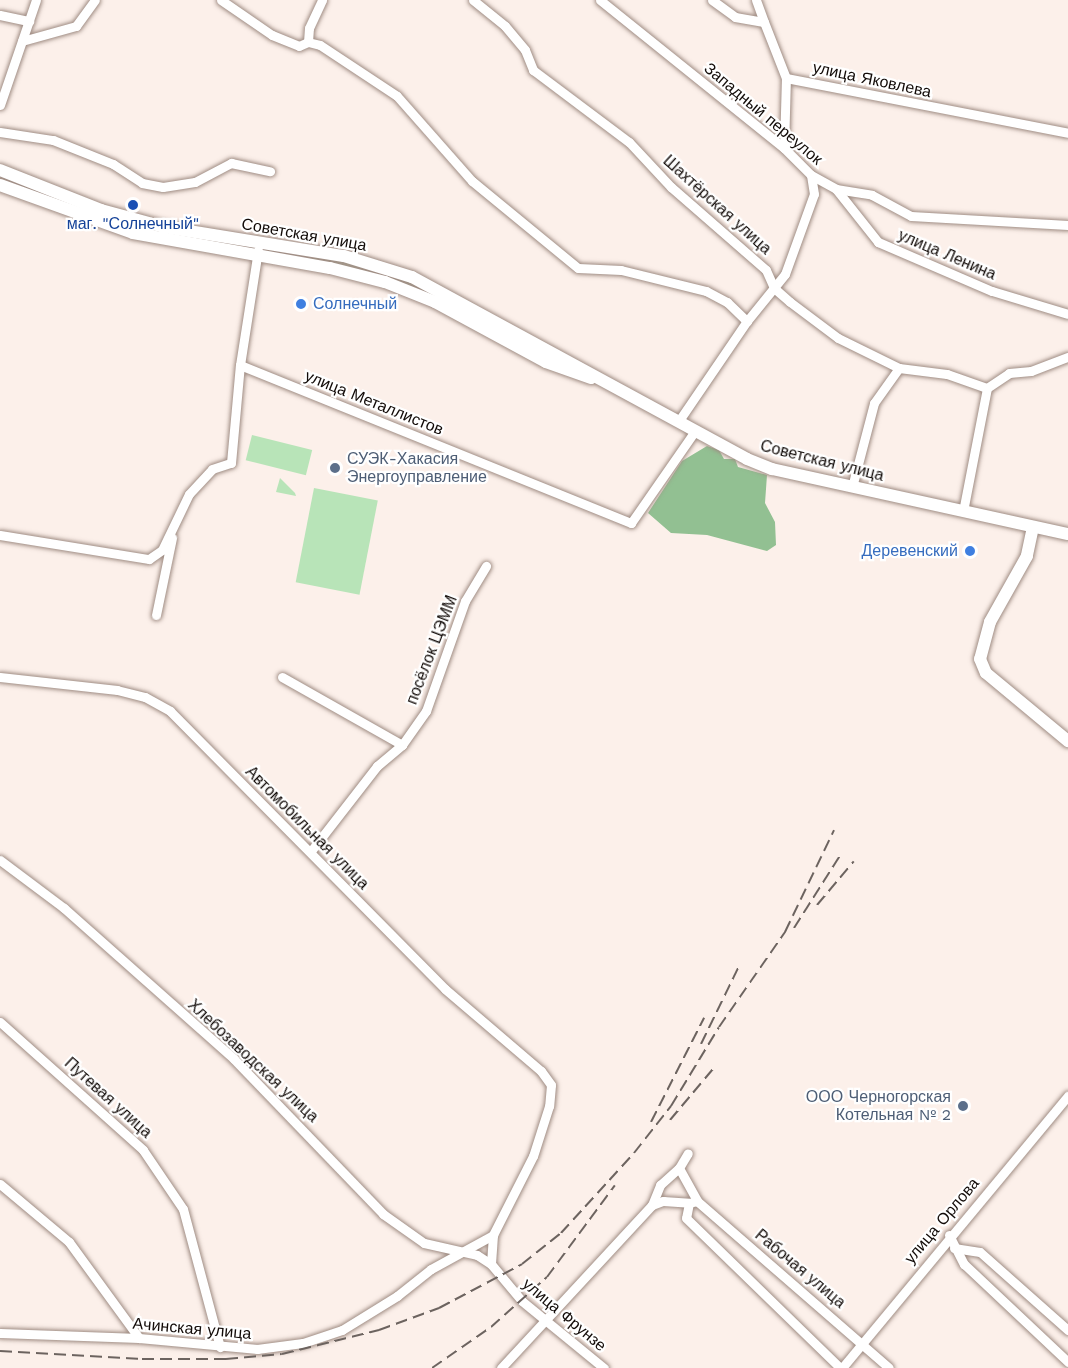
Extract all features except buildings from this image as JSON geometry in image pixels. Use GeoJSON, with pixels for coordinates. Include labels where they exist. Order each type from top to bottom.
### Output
{"type":"FeatureCollection","features":[{"type":"Feature","properties":{"kind":"main road","name":"Советская улица"},"geometry":{"type":"LineString","coordinates":[[0,170],[130,218],[259,243],[344,256],[412,277],[678,422],[772,469],[1068,534]]}},
{"type":"Feature","properties":{"kind":"main road","name":"Советская улица"},"geometry":{"type":"LineString","coordinates":[[0,185],[114,228],[357,274],[414,292],[546,362],[618,388]]}},
{"type":"Feature","properties":{"kind":"main road"},"geometry":{"type":"LineString","coordinates":[[303,264],[306,250]]}},
{"type":"Feature","properties":{"kind":"main road","name":"Советская улица"},"geometry":{"type":"LineString","coordinates":[[1033,527],[1068,542]]}},
{"type":"Feature","properties":{"kind":"main road"},"geometry":{"type":"LineString","coordinates":[[1033,527],[1022,570],[983,640],[980,659],[986,673],[1068,741]]}},
{"type":"Feature","properties":{"kind":"street"},"geometry":{"type":"LineString","coordinates":[[0,105],[36,0]]}},
{"type":"Feature","properties":{"kind":"street"},"geometry":{"type":"LineString","coordinates":[[22,41],[76,26],[95,0]]}},
{"type":"Feature","properties":{"kind":"street"},"geometry":{"type":"LineString","coordinates":[[221,0],[272,35],[299,46],[308,42],[334,54],[397,96],[472,182],[578,268],[602,267],[706,291],[727,302],[747,321]]}},
{"type":"Feature","properties":{"kind":"street"},"geometry":{"type":"LineString","coordinates":[[308,42],[309,28],[322,0]]}},
{"type":"Feature","properties":{"kind":"street","name":"Шахтёрская улица"},"geometry":{"type":"LineString","coordinates":[[473,0],[505,26],[525,51],[533,70],[629,142],[671,187],[766,270],[774,288],[838,338],[899,368],[947,374],[987,388]]}},
{"type":"Feature","properties":{"kind":"street","name":"Западный переулок"},"geometry":{"type":"LineString","coordinates":[[600,0],[784,148],[811,175],[836,189],[872,195],[911,216],[1068,225]]}},
{"type":"Feature","properties":{"kind":"street"},"geometry":{"type":"LineString","coordinates":[[712,0],[735,17],[764,22]]}},
{"type":"Feature","properties":{"kind":"street","name":"улица Яковлева"},"geometry":{"type":"LineString","coordinates":[[756,0],[786,78],[1068,133]]}},
{"type":"Feature","properties":{"kind":"street"},"geometry":{"type":"LineString","coordinates":[[0,15],[28,21]]}},
{"type":"Feature","properties":{"kind":"street"},"geometry":{"type":"LineString","coordinates":[[784,148],[786,78]]}},
{"type":"Feature","properties":{"kind":"street"},"geometry":{"type":"LineString","coordinates":[[0,132],[52,140],[113,164],[142,183],[163,187],[195,182],[231,163],[270,171]]}},
{"type":"Feature","properties":{"kind":"street"},"geometry":{"type":"LineString","coordinates":[[678,422],[793,258],[813,194],[811,175]]}},
{"type":"Feature","properties":{"kind":"street","name":"улица Ленина"},"geometry":{"type":"LineString","coordinates":[[836,189],[878,242],[992,291],[1068,314]]}},
{"type":"Feature","properties":{"kind":"street"},"geometry":{"type":"LineString","coordinates":[[0,535],[149,559],[162,550],[174,530],[189,494],[212,469],[231,463],[240,365],[259,243]]}},
{"type":"Feature","properties":{"kind":"street"},"geometry":{"type":"LineString","coordinates":[[963,511],[987,388],[1009,373],[1031,371],[1068,357]]}},
{"type":"Feature","properties":{"kind":"street","name":"улица Металлистов"},"geometry":{"type":"LineString","coordinates":[[240,365],[631,523],[695,431]]}},
{"type":"Feature","properties":{"kind":"street"},"geometry":{"type":"LineString","coordinates":[[852,487],[874,403],[899,368]]}},
{"type":"Feature","properties":{"kind":"street"},"geometry":{"type":"LineString","coordinates":[[156,615],[174,530]]}},
{"type":"Feature","properties":{"kind":"street","name":"посёлок ЦЭММ"},"geometry":{"type":"LineString","coordinates":[[311,851],[377,766],[402,745],[426,711],[465,601],[486,566]]}},
{"type":"Feature","properties":{"kind":"street","name":"Автомобильная улица"},"geometry":{"type":"LineString","coordinates":[[0,677],[117,690],[161,705],[311,851],[445,989],[527,1063],[541,1071],[551,1085],[549,1106],[533,1156],[493,1235]]}},
{"type":"Feature","properties":{"kind":"street"},"geometry":{"type":"LineString","coordinates":[[282,677],[402,745]]}},
{"type":"Feature","properties":{"kind":"street","name":"Хлебозаводская улица"},"geometry":{"type":"LineString","coordinates":[[0,860],[64,908],[234,1059],[383,1214],[424,1243],[464,1251],[491,1264]]}},
{"type":"Feature","properties":{"kind":"street","name":"Путевая улица"},"geometry":{"type":"LineString","coordinates":[[0,1022],[143,1150],[183,1209],[220,1347]]}},
{"type":"Feature","properties":{"kind":"street","name":"улица Орлова"},"geometry":{"type":"LineString","coordinates":[[841,1368],[949,1235],[1068,1096]]}},
{"type":"Feature","properties":{"kind":"street"},"geometry":{"type":"LineString","coordinates":[[501,1368],[543,1320],[652,1205],[660,1185],[679,1168],[688,1153]]}},
{"type":"Feature","properties":{"kind":"street"},"geometry":{"type":"LineString","coordinates":[[679,1168],[693,1202],[686,1218],[841,1368]]}},
{"type":"Feature","properties":{"kind":"street"},"geometry":{"type":"LineString","coordinates":[[0,1184],[69,1242],[138,1338]]}},
{"type":"Feature","properties":{"kind":"street"},"geometry":{"type":"LineString","coordinates":[[652,1205],[663,1201],[693,1202]]}},
{"type":"Feature","properties":{"kind":"street","name":"Рабочая улица"},"geometry":{"type":"LineString","coordinates":[[693,1202],[862,1340],[889,1368]]}},
{"type":"Feature","properties":{"kind":"street"},"geometry":{"type":"LineString","coordinates":[[491,1264],[493,1235]]}},
{"type":"Feature","properties":{"kind":"street","name":"Ачинская улица"},"geometry":{"type":"LineString","coordinates":[[0,1333],[138,1338],[257,1349],[303,1343],[342,1330],[379,1308],[431,1269],[493,1235]]}},
{"type":"Feature","properties":{"kind":"street"},"geometry":{"type":"LineString","coordinates":[[949,1235],[964,1264],[1068,1362]]}},
{"type":"Feature","properties":{"kind":"street"},"geometry":{"type":"LineString","coordinates":[[954,1248],[980,1252],[1068,1329]]}},
{"type":"Feature","properties":{"kind":"street","name":"улица Фрунзе"},"geometry":{"type":"LineString","coordinates":[[491,1264],[543,1320],[604,1368]]}},
{"type":"Feature","properties":{"kind":"green space"},"geometry":{"type":"Polygon","coordinates":[[[312,256],[367,267],[425,287],[457,308],[312,260],[312,256]]]}},
{"type":"Feature","properties":{"kind":"green space"},"geometry":{"type":"Polygon","coordinates":[[[252,435],[312,450],[306,475],[246,460],[252,435]]]}},
{"type":"Feature","properties":{"kind":"green space"},"geometry":{"type":"Polygon","coordinates":[[[707,446],[719,450],[724,459],[735,459],[738,467],[767,475],[765,503],[775,522],[776,545],[767,551],[707,535],[671,533],[648,513],[682,461],[707,446]]]}},
{"type":"Feature","properties":{"kind":"green space"},"geometry":{"type":"Polygon","coordinates":[[[280,478],[295,493],[296,496],[276,492],[280,478]]]}},
{"type":"Feature","properties":{"kind":"green space"},"geometry":{"type":"Polygon","coordinates":[[[314,488],[378,500],[359,595],[296,582],[314,488]]]}},
{"type":"Feature","properties":{"kind":"railway"},"geometry":{"type":"LineString","coordinates":[[0,1351],[142,1359],[226,1359],[282,1354],[379,1330],[439,1308],[522,1264],[561,1233],[634,1153],[671,1106],[719,1027],[785,932],[834,830]]}},
{"type":"Feature","properties":{"kind":"railway"},"geometry":{"type":"LineString","coordinates":[[794,928],[841,854]]}},
{"type":"Feature","properties":{"kind":"railway"},"geometry":{"type":"LineString","coordinates":[[817,905],[854,861]]}},
{"type":"Feature","properties":{"kind":"railway"},"geometry":{"type":"LineString","coordinates":[[701,1044],[738,968]]}},
{"type":"Feature","properties":{"kind":"railway"},"geometry":{"type":"LineString","coordinates":[[651,1122],[704,1018]]}},
{"type":"Feature","properties":{"kind":"railway"},"geometry":{"type":"LineString","coordinates":[[670,1120],[713,1069]]}},
{"type":"Feature","properties":{"kind":"railway"},"geometry":{"type":"LineString","coordinates":[[432,1368],[491,1327],[547,1277],[615,1185]]}},
{"type":"Feature","properties":{"kind":"place","name":"маг. \"Солнечный\""},"geometry":{"type":"Point","coordinates":[133,205]}},
{"type":"Feature","properties":{"kind":"place","name":"Солнечный"},"geometry":{"type":"Point","coordinates":[301,304]}},
{"type":"Feature","properties":{"kind":"place","name":"СУЭК-Хакасия Энергоуправление"},"geometry":{"type":"Point","coordinates":[335,468]}},
{"type":"Feature","properties":{"kind":"place","name":"Деревенский"},"geometry":{"type":"Point","coordinates":[970,551]}},
{"type":"Feature","properties":{"kind":"place","name":"ООО Черногорская Котельная № 2"},"geometry":{"type":"Point","coordinates":[963,1106]}}]}
